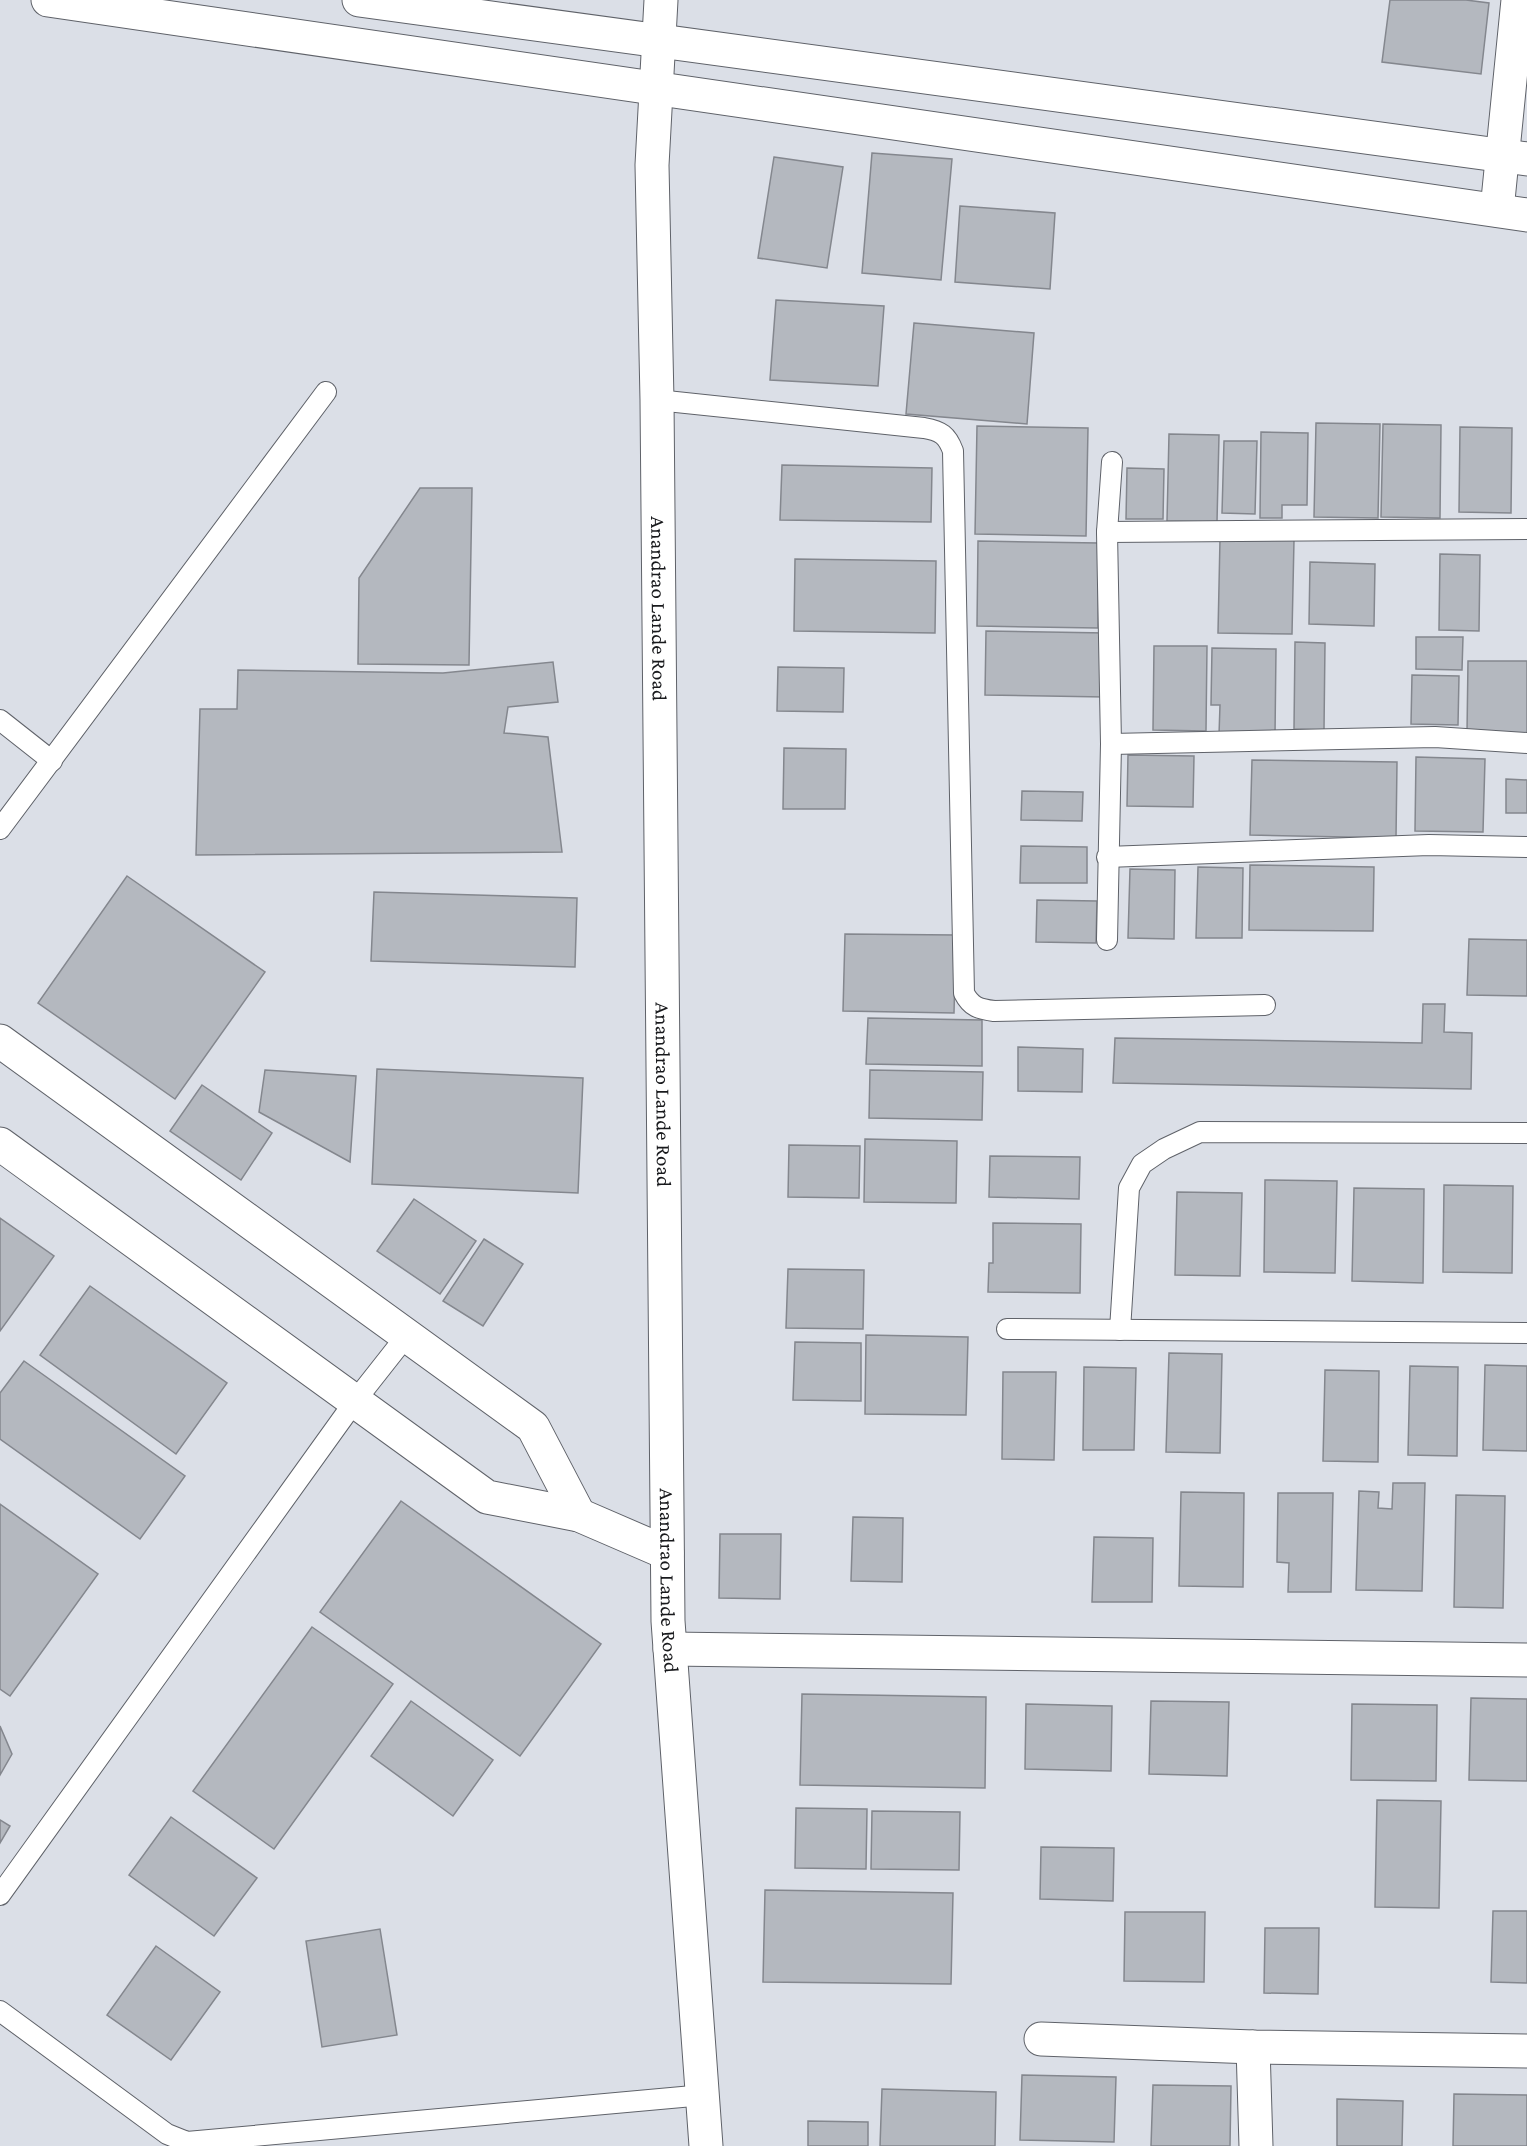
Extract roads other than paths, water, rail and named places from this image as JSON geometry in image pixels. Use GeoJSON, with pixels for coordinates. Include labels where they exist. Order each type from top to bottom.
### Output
{"type":"FeatureCollection","features":[{"type":"Feature","properties":{"kind":"main road"},"geometry":{"type":"LineString","coordinates":[[48,0],[658,86],[1512,212],[1518,0]]}},
{"type":"Feature","properties":{"kind":"main road"},"geometry":{"type":"LineString","coordinates":[[359,0],[1515,157]]}},
{"type":"Feature","properties":{"kind":"main road","name":"Anandrao Lande Road"},"geometry":{"type":"LineString","coordinates":[[661,0],[652,165],[657,400],[667,1553],[670,1649],[706,2146]]}},
{"type":"Feature","properties":{"kind":"main road"},"geometry":{"type":"LineString","coordinates":[[0,1041],[533,1427],[579,1515]]}},
{"type":"Feature","properties":{"kind":"main road"},"geometry":{"type":"LineString","coordinates":[[0,1143],[487,1497],[579,1515],[667,1553]]}},
{"type":"Feature","properties":{"kind":"main road"},"geometry":{"type":"LineString","coordinates":[[670,1649],[1527,1660]]}},
{"type":"Feature","properties":{"kind":"main road"},"geometry":{"type":"LineString","coordinates":[[1041,2039],[1253,2047],[1527,2051]]}},
{"type":"Feature","properties":{"kind":"main road"},"geometry":{"type":"LineString","coordinates":[[1253,2047],[1256,2146]]}},
{"type":"Feature","properties":{"kind":"lane"},"geometry":{"type":"LineString","coordinates":[[0,829],[326,392]]}},
{"type":"Feature","properties":{"kind":"lane"},"geometry":{"type":"LineString","coordinates":[[657,400],[924,428],[940,431],[949,440],[953,451],[964,993],[969,1003],[979,1009],[994,1011],[1265,1005]]}},
{"type":"Feature","properties":{"kind":"lane"},"geometry":{"type":"LineString","coordinates":[[1107,940],[1111,744],[1107,532],[1112,462]]}},
{"type":"Feature","properties":{"kind":"lane"},"geometry":{"type":"LineString","coordinates":[[1107,532],[1527,529]]}},
{"type":"Feature","properties":{"kind":"lane"},"geometry":{"type":"LineString","coordinates":[[0,720],[52,761]]}},
{"type":"Feature","properties":{"kind":"lane"},"geometry":{"type":"LineString","coordinates":[[1111,744],[1436,737],[1527,743]]}},
{"type":"Feature","properties":{"kind":"lane"},"geometry":{"type":"LineString","coordinates":[[1107,857],[1429,845],[1527,847]]}},
{"type":"Feature","properties":{"kind":"lane"},"geometry":{"type":"LineString","coordinates":[[1120,1330],[1129,1188],[1142,1164],[1164,1149],[1200,1132],[1527,1133]]}},
{"type":"Feature","properties":{"kind":"lane"},"geometry":{"type":"LineString","coordinates":[[1007,1329],[1527,1333]]}},
{"type":"Feature","properties":{"kind":"lane"},"geometry":{"type":"LineString","coordinates":[[0,1895],[356,1401],[407,1335]]}},
{"type":"Feature","properties":{"kind":"lane"},"geometry":{"type":"LineString","coordinates":[[0,2011],[167,2133],[187,2142],[704,2096]]}}]}
